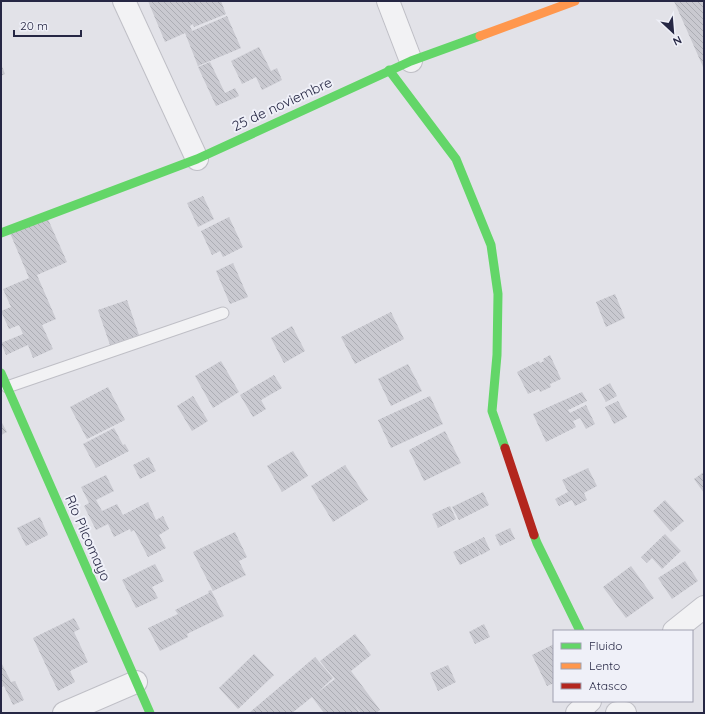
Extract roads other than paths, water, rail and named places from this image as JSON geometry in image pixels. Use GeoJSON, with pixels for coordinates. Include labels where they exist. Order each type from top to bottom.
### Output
{"type":"FeatureCollection","features":[{"type":"Feature","properties":{"kind":"street"},"geometry":{"type":"LineString","coordinates":[[124,1],[197,159]]}},
{"type":"Feature","properties":{"kind":"street"},"geometry":{"type":"LineString","coordinates":[[388,1],[411,61]]}},
{"type":"Feature","properties":{"kind":"street","name":"25 de noviembre"},"geometry":{"type":"LineString","coordinates":[[1,234],[197,159],[411,61],[575,1]]}},
{"type":"Feature","properties":{"kind":"street"},"geometry":{"type":"LineString","coordinates":[[389,70],[456,159],[490,244],[498,294],[497,355],[492,411],[537,543],[580,630]]}},
{"type":"Feature","properties":{"kind":"street","name":"Río Pilcomayo"},"geometry":{"type":"LineString","coordinates":[[1,373],[150,713]]}},
{"type":"Feature","properties":{"kind":"street"},"geometry":{"type":"LineString","coordinates":[[675,630],[704,607]]}},
{"type":"Feature","properties":{"kind":"street"},"geometry":{"type":"LineString","coordinates":[[64,713],[136,682]]}},
{"type":"Feature","properties":{"kind":"street"},"geometry":{"type":"LineString","coordinates":[[577,713],[589,702]]}},
{"type":"Feature","properties":{"kind":"street"},"geometry":{"type":"LineString","coordinates":[[617,713],[624,713]]}},
{"type":"Feature","properties":{"kind":"lane"},"geometry":{"type":"LineString","coordinates":[[7,387],[223,313]]}}]}
